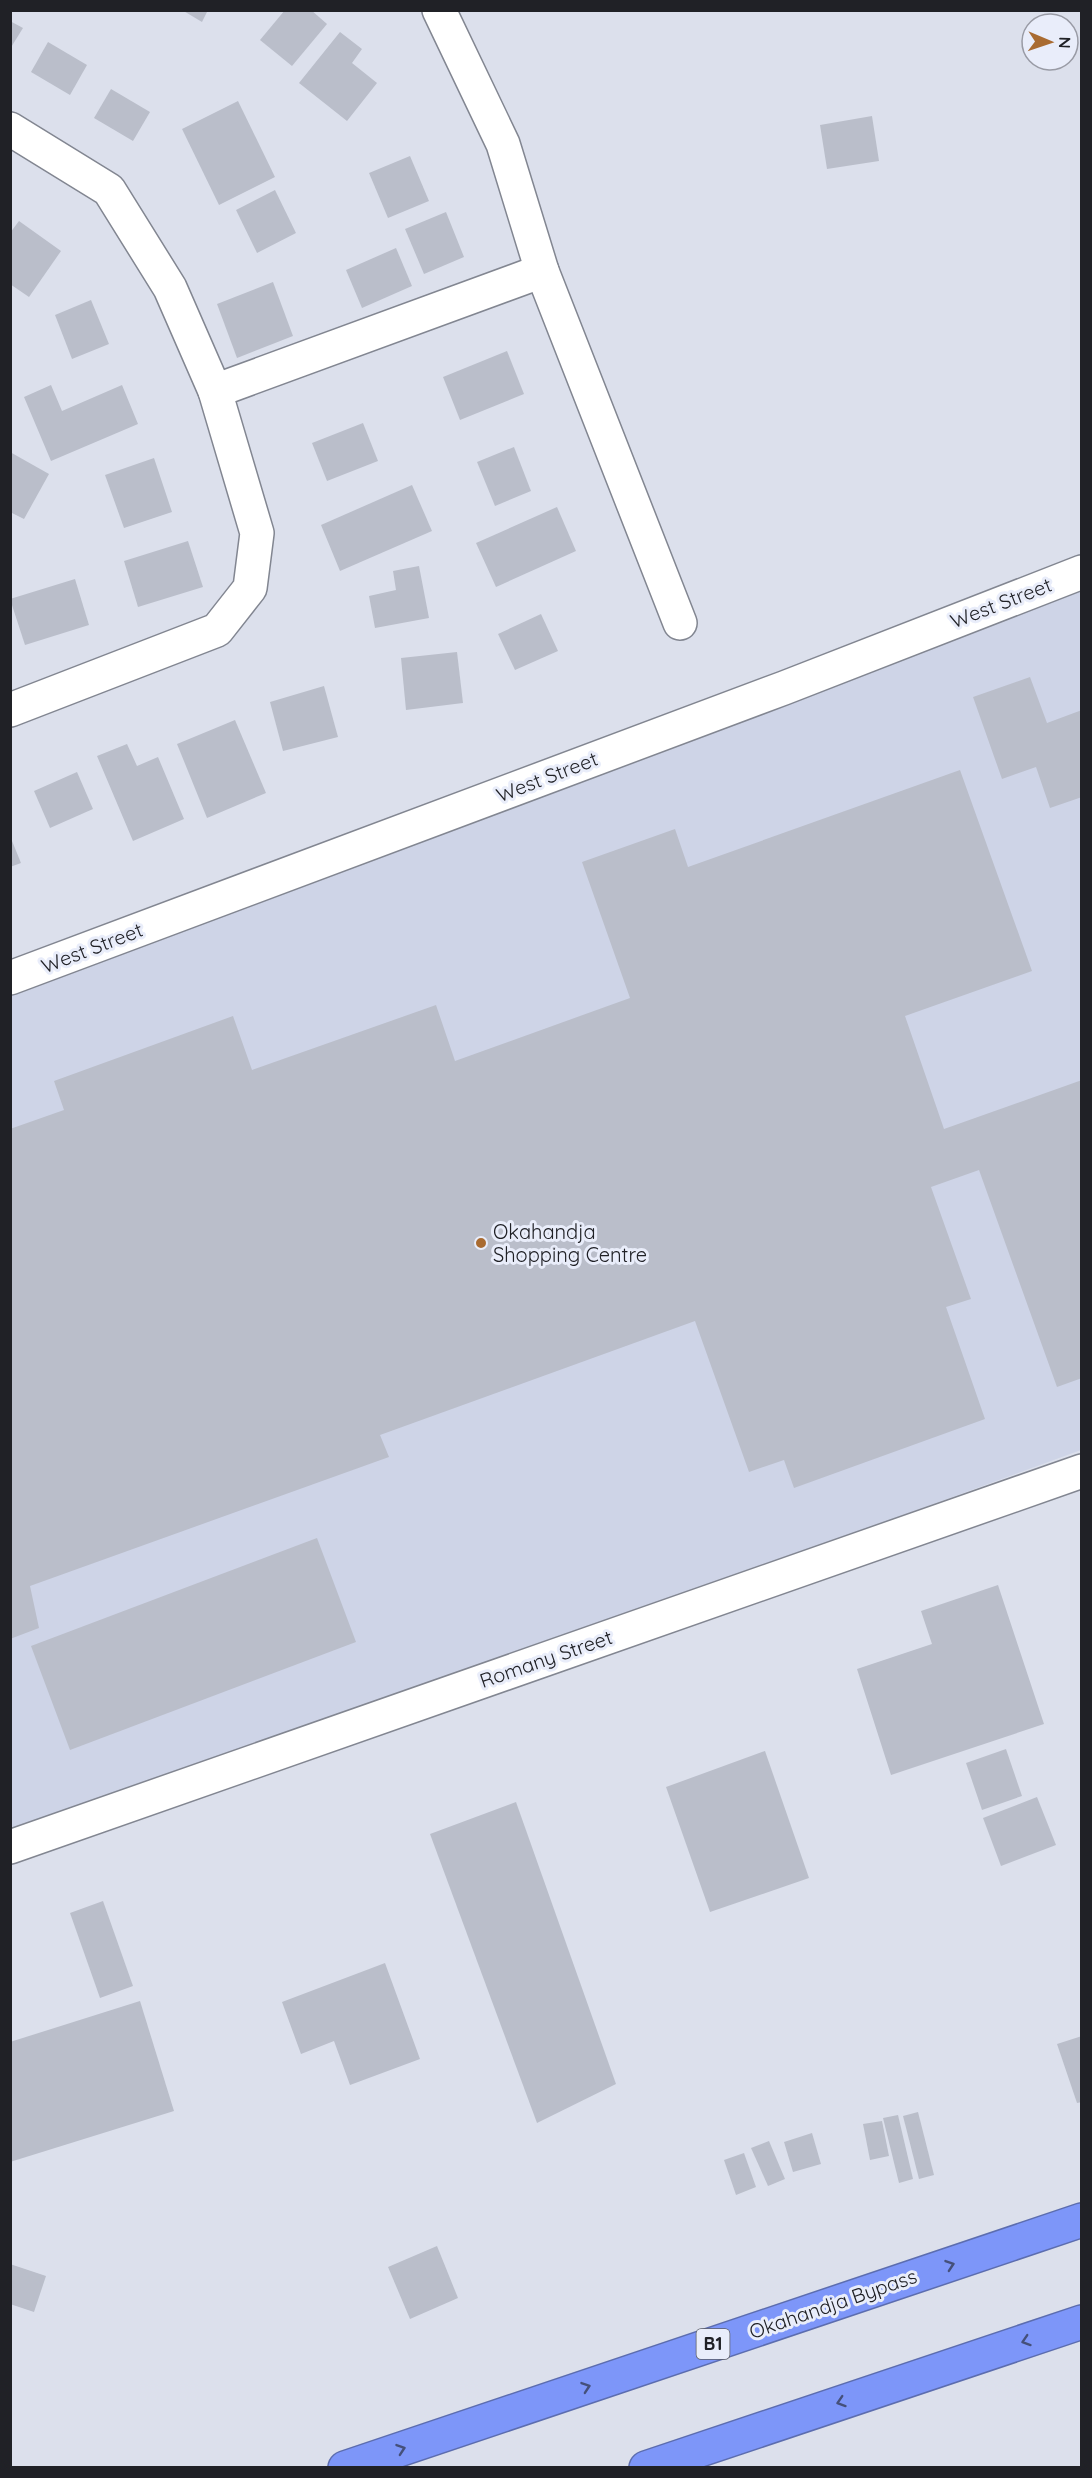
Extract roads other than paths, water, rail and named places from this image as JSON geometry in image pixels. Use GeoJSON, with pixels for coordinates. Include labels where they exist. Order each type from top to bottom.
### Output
{"type":"FeatureCollection","features":[{"type":"Feature","properties":{"kind":"highway","name":"Okahandja Bypass"},"geometry":{"type":"LineString","coordinates":[[345,2468],[1082,2220]]}},
{"type":"Feature","properties":{"kind":"highway"},"geometry":{"type":"LineString","coordinates":[[646,2468],[1082,2322]]}},
{"type":"Feature","properties":{"kind":"street"},"geometry":{"type":"LineString","coordinates":[[439,10],[503,144],[542,271],[680,623]]}},
{"type":"Feature","properties":{"kind":"street"},"geometry":{"type":"LineString","coordinates":[[10,129],[109,190],[170,288],[215,391],[257,532],[250,588],[217,630],[10,710]]}},
{"type":"Feature","properties":{"kind":"street"},"geometry":{"type":"LineString","coordinates":[[215,391],[542,271]]}},
{"type":"Feature","properties":{"kind":"street","name":"West Street"},"geometry":{"type":"LineString","coordinates":[[10,978],[784,688],[1082,572]]}},
{"type":"Feature","properties":{"kind":"street","name":"Romany Street"},"geometry":{"type":"LineString","coordinates":[[10,1847],[1082,1471]]}},
{"type":"Feature","properties":{"kind":"place","name":"Okahandja Shopping Centre"},"geometry":{"type":"Point","coordinates":[481,1243]}}]}
